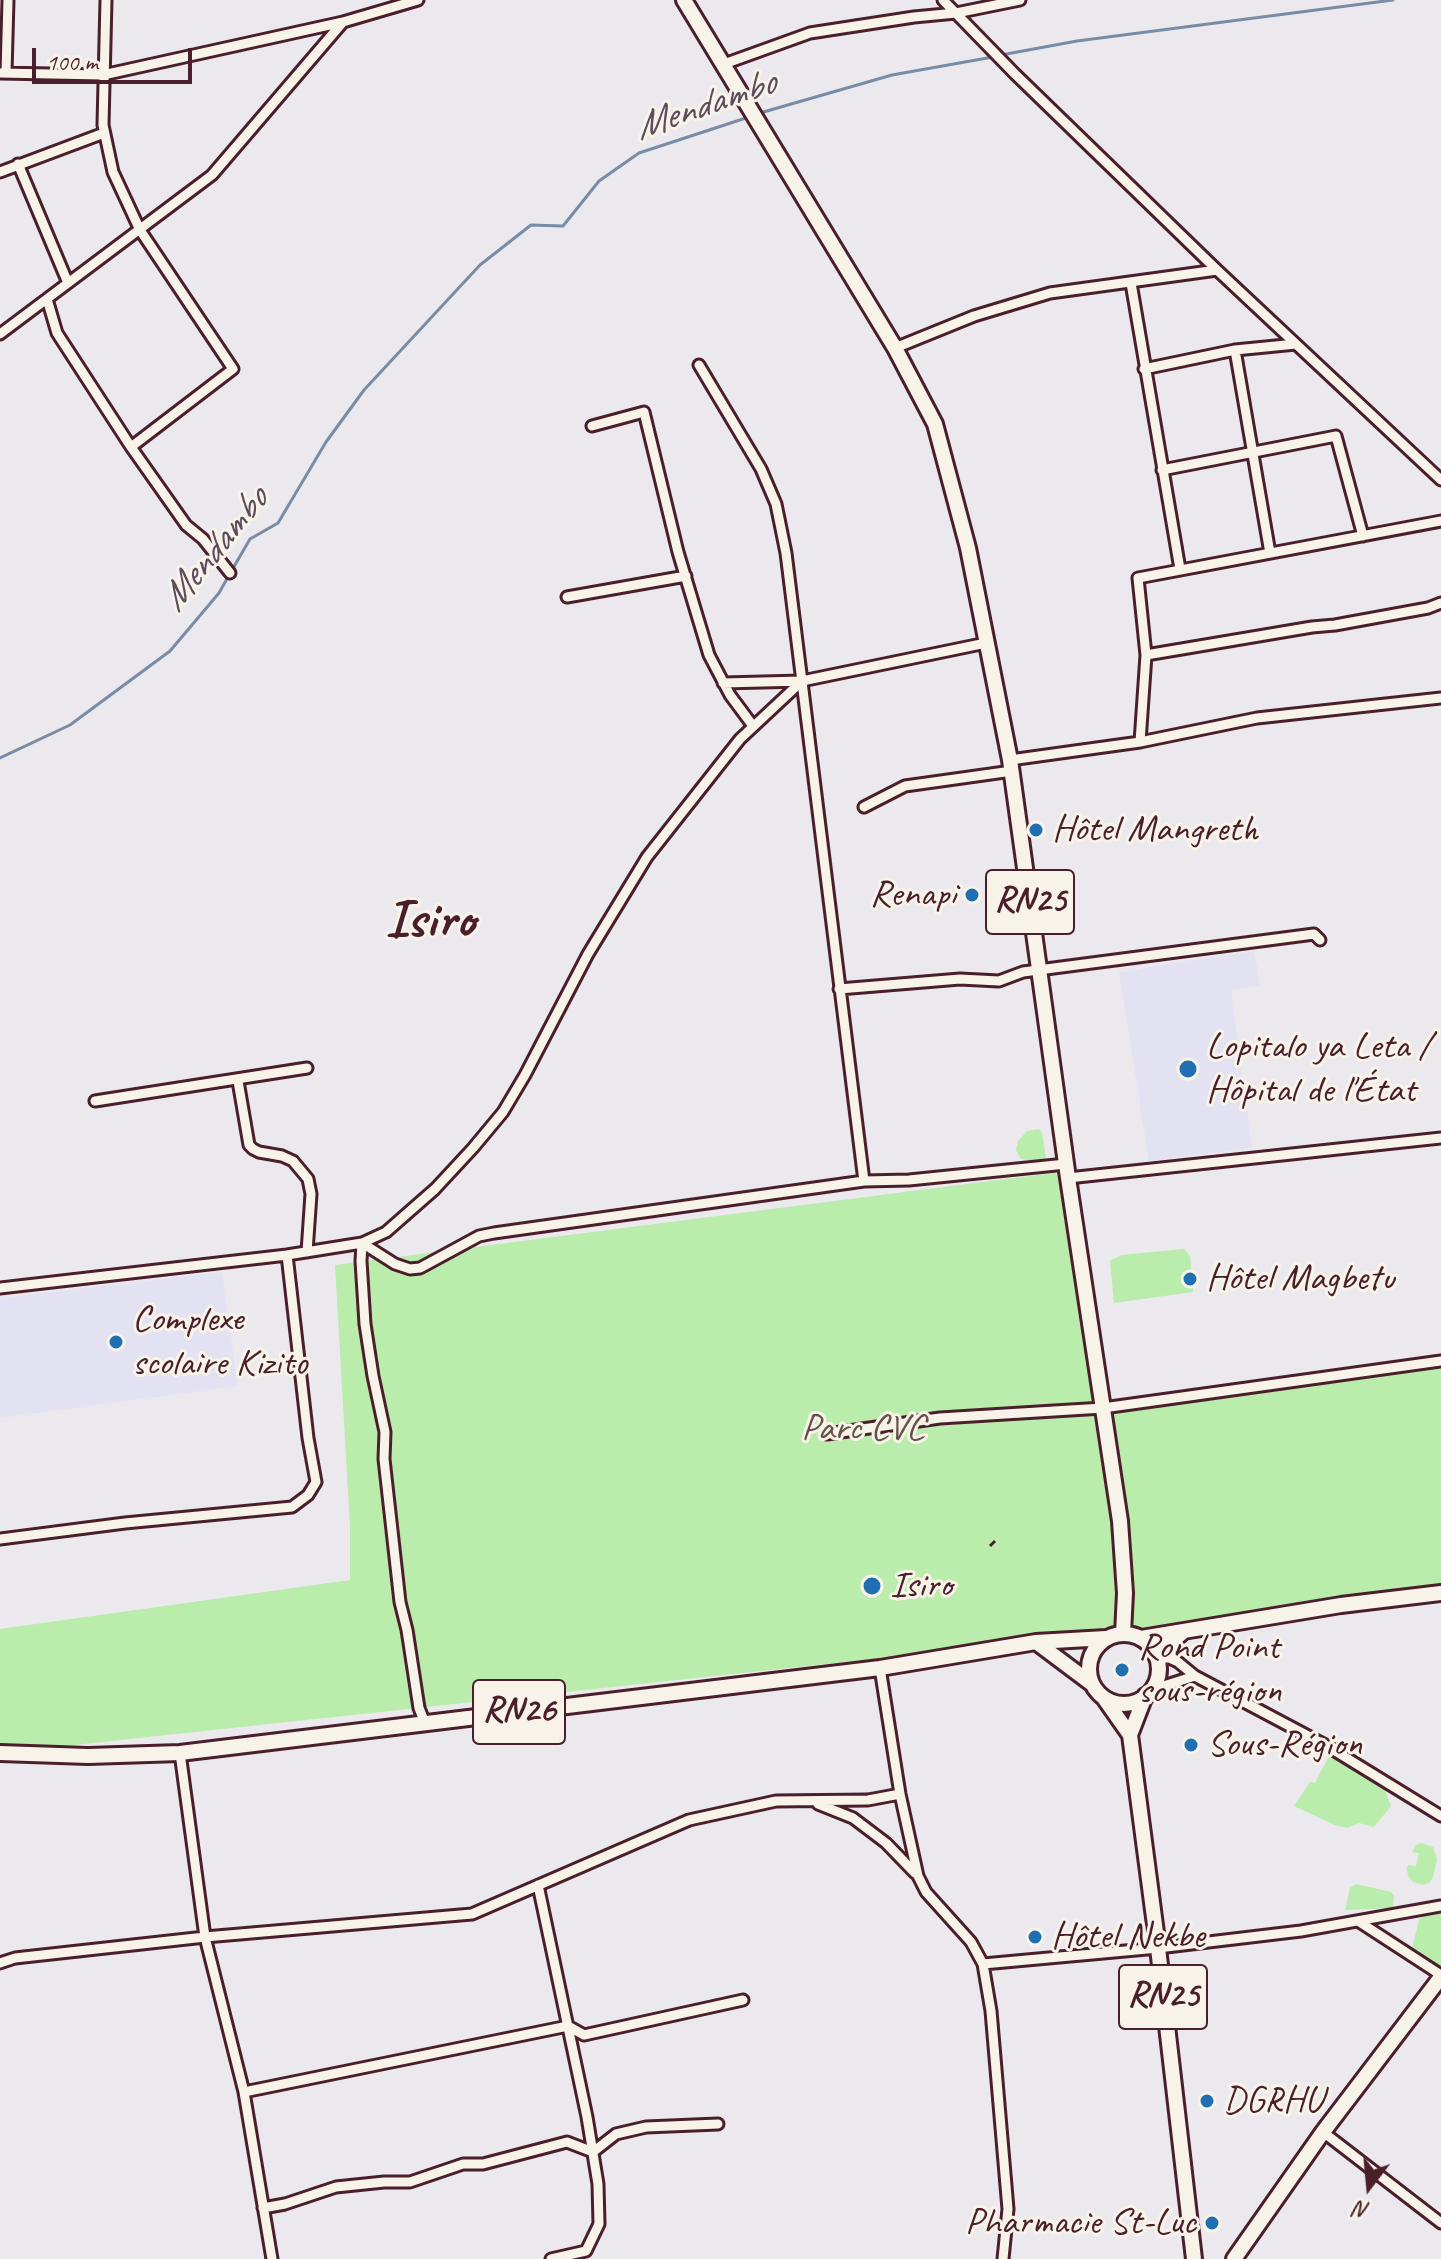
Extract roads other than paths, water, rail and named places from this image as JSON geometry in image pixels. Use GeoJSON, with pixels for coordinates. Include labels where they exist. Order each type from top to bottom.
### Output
{"type":"FeatureCollection","features":[{"type":"Feature","properties":{"kind":"main road","name":"RN25"},"geometry":{"type":"LineString","coordinates":[[684,0],[895,348],[935,424],[968,548],[1011,766],[1067,1171],[1120,1521],[1125,1593],[1123,1634]]}},
{"type":"Feature","properties":{"kind":"main road"},"geometry":{"type":"LineString","coordinates":[[1092,1684],[1090,1658],[1106,1638],[1123,1634],[1141,1638],[1341,1605],[1441,1593]]}},
{"type":"Feature","properties":{"kind":"main road"},"geometry":{"type":"LineString","coordinates":[[1141,1638],[1157,1657],[1184,1631]]}},
{"type":"Feature","properties":{"kind":"main road","name":"RN26"},"geometry":{"type":"LineString","coordinates":[[0,1753],[88,1756],[180,1753],[880,1668],[1036,1642],[1106,1638]]}},
{"type":"Feature","properties":{"kind":"main road"},"geometry":{"type":"LineString","coordinates":[[1036,1642],[1092,1684]]}},
{"type":"Feature","properties":{"kind":"main road","name":"RN25"},"geometry":{"type":"LineString","coordinates":[[1130,1735],[1159,1673],[1157,1657]]}},
{"type":"Feature","properties":{"kind":"main road","name":"RN25"},"geometry":{"type":"LineString","coordinates":[[1092,1684],[1130,1735],[1194,2259]]}},
{"type":"Feature","properties":{"kind":"main road"},"geometry":{"type":"LineString","coordinates":[[1104,1698],[1129,1703],[1148,1693]]}},
{"type":"Feature","properties":{"kind":"main road"},"geometry":{"type":"LineString","coordinates":[[1234,2259],[1323,2132],[1441,1976]]}},
{"type":"Feature","properties":{"kind":"street"},"geometry":{"type":"LineString","coordinates":[[8,0],[3,73],[103,75],[343,22],[418,0]]}},
{"type":"Feature","properties":{"kind":"street"},"geometry":{"type":"LineString","coordinates":[[106,0],[104,133],[113,172],[140,230],[233,369],[131,447]]}},
{"type":"Feature","properties":{"kind":"street"},"geometry":{"type":"LineString","coordinates":[[943,0],[1217,270],[1441,480]]}},
{"type":"Feature","properties":{"kind":"street"},"geometry":{"type":"LineString","coordinates":[[724,64],[810,33],[956,13],[1020,0]]}},
{"type":"Feature","properties":{"kind":"street"},"geometry":{"type":"LineString","coordinates":[[0,334],[212,175],[343,22]]}},
{"type":"Feature","properties":{"kind":"street"},"geometry":{"type":"LineString","coordinates":[[0,172],[104,133]]}},
{"type":"Feature","properties":{"kind":"street"},"geometry":{"type":"LineString","coordinates":[[18,164],[68,283]]}},
{"type":"Feature","properties":{"kind":"street"},"geometry":{"type":"LineString","coordinates":[[895,348],[974,316],[1050,293],[1217,270]]}},
{"type":"Feature","properties":{"kind":"street"},"geometry":{"type":"LineString","coordinates":[[1131,283],[1180,569]]}},
{"type":"Feature","properties":{"kind":"street"},"geometry":{"type":"LineString","coordinates":[[47,299],[57,333],[131,447],[186,525],[203,539],[230,573]]}},
{"type":"Feature","properties":{"kind":"street"},"geometry":{"type":"LineString","coordinates":[[1144,369],[1235,350],[1296,344]]}},
{"type":"Feature","properties":{"kind":"street"},"geometry":{"type":"LineString","coordinates":[[1235,350],[1270,553]]}},
{"type":"Feature","properties":{"kind":"street"},"geometry":{"type":"LineString","coordinates":[[699,365],[761,469],[776,504],[786,553],[864,1181]]}},
{"type":"Feature","properties":{"kind":"street"},"geometry":{"type":"LineString","coordinates":[[592,426],[644,412],[709,655],[723,683],[753,726]]}},
{"type":"Feature","properties":{"kind":"street"},"geometry":{"type":"LineString","coordinates":[[1162,470],[1336,436],[1363,536]]}},
{"type":"Feature","properties":{"kind":"street"},"geometry":{"type":"LineString","coordinates":[[1140,742],[1146,655],[1138,578],[1441,521]]}},
{"type":"Feature","properties":{"kind":"street"},"geometry":{"type":"LineString","coordinates":[[567,597],[686,576]]}},
{"type":"Feature","properties":{"kind":"street"},"geometry":{"type":"LineString","coordinates":[[1146,655],[1335,625],[1441,603]]}},
{"type":"Feature","properties":{"kind":"street"},"geometry":{"type":"LineString","coordinates":[[723,683],[802,681],[986,643]]}},
{"type":"Feature","properties":{"kind":"street"},"geometry":{"type":"LineString","coordinates":[[0,1288],[287,1255],[362,1243],[386,1232],[454,1170],[494,1124],[525,1075],[588,954],[647,857],[696,792],[753,726],[802,681]]}},
{"type":"Feature","properties":{"kind":"street"},"geometry":{"type":"LineString","coordinates":[[864,807],[905,786],[1257,718],[1441,698]]}},
{"type":"Feature","properties":{"kind":"street"},"geometry":{"type":"LineString","coordinates":[[839,989],[960,979],[999,981],[1023,972],[1314,934],[1320,940]]}},
{"type":"Feature","properties":{"kind":"street"},"geometry":{"type":"LineString","coordinates":[[95,1101],[307,1068]]}},
{"type":"Feature","properties":{"kind":"street"},"geometry":{"type":"LineString","coordinates":[[238,1081],[249,1145],[259,1152],[293,1161],[308,1179],[311,1194],[307,1252]]}},
{"type":"Feature","properties":{"kind":"street"},"geometry":{"type":"LineString","coordinates":[[362,1243],[395,1264],[410,1269],[420,1268],[479,1236],[494,1233],[864,1181],[1067,1171],[1441,1138]]}},
{"type":"Feature","properties":{"kind":"street"},"geometry":{"type":"LineString","coordinates":[[362,1243],[365,1324],[385,1432],[384,1459],[400,1602],[419,1708],[425,1723]]}},
{"type":"Feature","properties":{"kind":"street"},"geometry":{"type":"LineString","coordinates":[[0,1539],[292,1507],[308,1495],[316,1482],[287,1255]]}},
{"type":"Feature","properties":{"kind":"street"},"geometry":{"type":"LineString","coordinates":[[827,1434],[940,1418],[1103,1408],[1441,1361]]}},
{"type":"Feature","properties":{"kind":"street"},"geometry":{"type":"LineString","coordinates":[[1157,1657],[1178,1662],[1195,1676],[1327,1746],[1441,1816]]}},
{"type":"Feature","properties":{"kind":"street"},"geometry":{"type":"LineString","coordinates":[[880,1668],[900,1794],[918,1876],[926,1892],[971,1942],[983,1964],[991,2011],[1008,2209],[1003,2259]]}},
{"type":"Feature","properties":{"kind":"street"},"geometry":{"type":"LineString","coordinates":[[1148,1693],[1195,1676]]}},
{"type":"Feature","properties":{"kind":"street"},"geometry":{"type":"LineString","coordinates":[[180,1753],[205,1937],[244,2092],[272,2259]]}},
{"type":"Feature","properties":{"kind":"street"},"geometry":{"type":"LineString","coordinates":[[0,1963],[15,1958],[205,1937],[472,1914],[689,1820],[776,1801],[868,1800],[900,1794]]}},
{"type":"Feature","properties":{"kind":"street"},"geometry":{"type":"LineString","coordinates":[[812,1802],[853,1818],[886,1843],[918,1876]]}},
{"type":"Feature","properties":{"kind":"street"},"geometry":{"type":"LineString","coordinates":[[538,1885],[598,2184],[599,2224],[586,2251],[551,2259]]}},
{"type":"Feature","properties":{"kind":"street"},"geometry":{"type":"LineString","coordinates":[[983,1964],[1301,1931],[1441,1906]]}},
{"type":"Feature","properties":{"kind":"street"},"geometry":{"type":"LineString","coordinates":[[1358,1921],[1441,1976]]}},
{"type":"Feature","properties":{"kind":"street"},"geometry":{"type":"LineString","coordinates":[[244,2092],[568,2026],[584,2035],[743,2000]]}},
{"type":"Feature","properties":{"kind":"street"},"geometry":{"type":"LineString","coordinates":[[593,2152],[616,2134],[646,2127],[718,2124]]}},
{"type":"Feature","properties":{"kind":"street"},"geometry":{"type":"LineString","coordinates":[[1323,2132],[1441,2222]]}},
{"type":"Feature","properties":{"kind":"street"},"geometry":{"type":"LineString","coordinates":[[263,2208],[336,2187],[410,2182],[463,2164],[483,2164],[567,2142],[593,2152]]}},
{"type":"Feature","properties":{"kind":"waterway","name":"Mendambo"},"geometry":{"type":"LineString","coordinates":[[1001,55],[1077,41],[1393,0]]}},
{"type":"Feature","properties":{"kind":"waterway","name":"Mendambo"},"geometry":{"type":"LineString","coordinates":[[760,113],[892,75],[993,57]]}},
{"type":"Feature","properties":{"kind":"waterway","name":"Mendambo"},"geometry":{"type":"LineString","coordinates":[[232,570],[250,539],[278,523],[326,442],[364,390],[480,265],[531,225],[563,226],[599,181],[639,153],[749,117]]}},
{"type":"Feature","properties":{"kind":"waterway","name":"Mendambo"},"geometry":{"type":"LineString","coordinates":[[0,758],[70,725],[170,651],[219,593],[228,577]]}},
{"type":"Feature","properties":{"kind":"railway"},"geometry":{"type":"LineString","coordinates":[[990,1546],[995,1541]]}},
{"type":"Feature","properties":{"kind":"place","name":"Hôtel Mangreth"},"geometry":{"type":"Point","coordinates":[1036,830]}},
{"type":"Feature","properties":{"kind":"place","name":"Renapi"},"geometry":{"type":"Point","coordinates":[972,895]}},
{"type":"Feature","properties":{"kind":"place","name":"Lopitalo ya Leta / Hôpital de l'État"},"geometry":{"type":"Point","coordinates":[1188,1069]}},
{"type":"Feature","properties":{"kind":"place","name":"Hôtel Magbetu"},"geometry":{"type":"Point","coordinates":[1190,1279]}},
{"type":"Feature","properties":{"kind":"place","name":"Complexe scolaire Kizito"},"geometry":{"type":"Point","coordinates":[116,1342]}},
{"type":"Feature","properties":{"kind":"place","name":"Isiro"},"geometry":{"type":"Point","coordinates":[872,1586]}},
{"type":"Feature","properties":{"kind":"place","name":"Rond Point sous-région"},"geometry":{"type":"Point","coordinates":[1122,1670]}},
{"type":"Feature","properties":{"kind":"place","name":"Sous-Région"},"geometry":{"type":"Point","coordinates":[1191,1745]}},
{"type":"Feature","properties":{"kind":"place","name":"Hôtel Nekbe"},"geometry":{"type":"Point","coordinates":[1035,1937]}},
{"type":"Feature","properties":{"kind":"place","name":"DGRHU"},"geometry":{"type":"Point","coordinates":[1207,2101]}},
{"type":"Feature","properties":{"kind":"place","name":"Pharmacie St-Luc"},"geometry":{"type":"Point","coordinates":[1212,2223]}},
{"type":"Feature","properties":{"kind":"district","name":"Isiro"},"geometry":{"type":"Point","coordinates":[430,922]}},
{"type":"Feature","properties":{"kind":"park label","name":"Parc CVC"},"geometry":{"type":"Point","coordinates":[863,1429]}}]}
